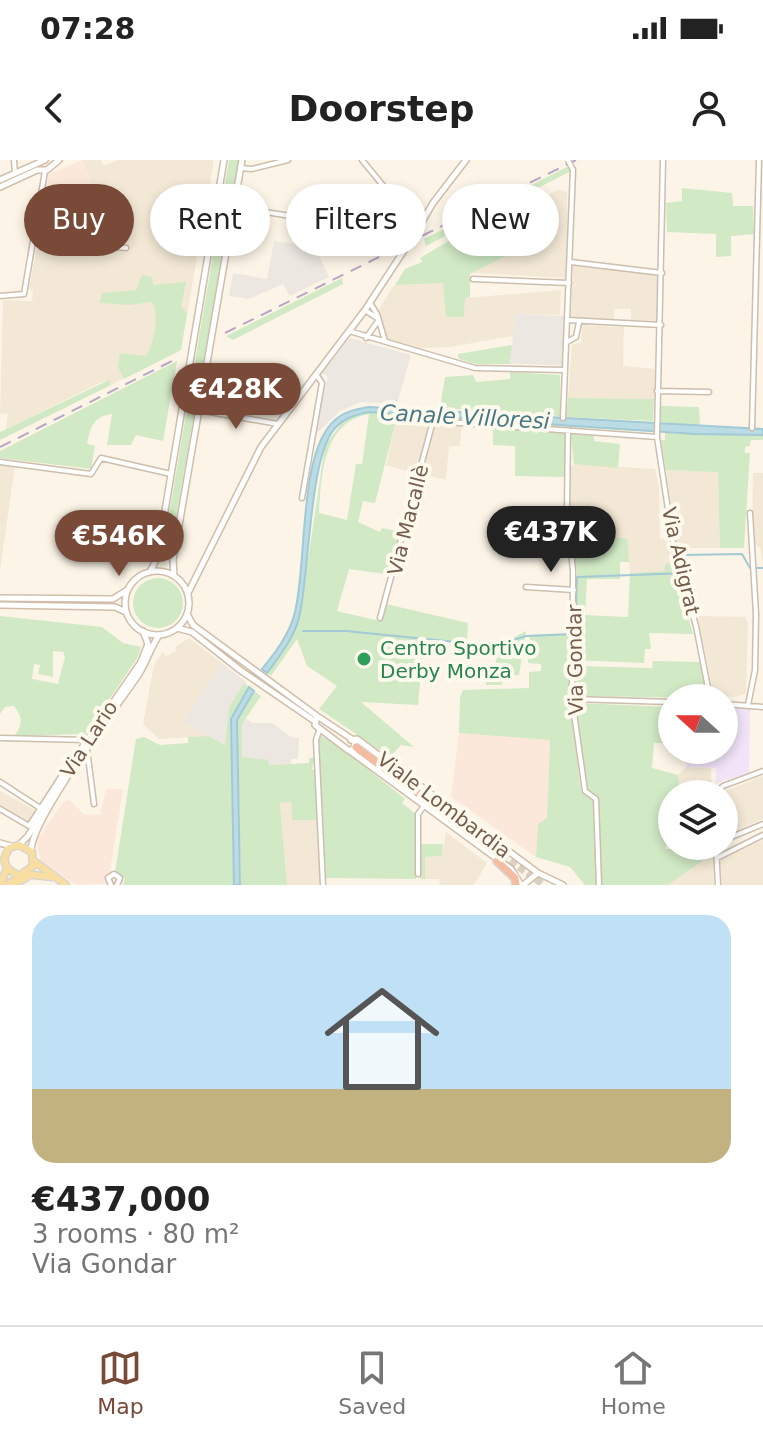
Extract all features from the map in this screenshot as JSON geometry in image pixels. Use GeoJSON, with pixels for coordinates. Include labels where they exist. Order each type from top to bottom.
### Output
{"type":"FeatureCollection","features":[{"type":"Feature","properties":{"kind":"highway"},"geometry":{"type":"LineString","coordinates":[[352,746],[493,849]]}},
{"type":"Feature","properties":{"kind":"highway"},"geometry":{"type":"LineString","coordinates":[[497,861],[520,885]]}},
{"type":"Feature","properties":{"kind":"main road"},"geometry":{"type":"LineString","coordinates":[[0,180],[59,160]]}},
{"type":"Feature","properties":{"kind":"main road"},"geometry":{"type":"LineString","coordinates":[[150,572],[157,558],[224,160]]}},
{"type":"Feature","properties":{"kind":"main road"},"geometry":{"type":"LineString","coordinates":[[237,184],[242,160]]}},
{"type":"Feature","properties":{"kind":"main road"},"geometry":{"type":"LineString","coordinates":[[426,217],[466,160]]}},
{"type":"Feature","properties":{"kind":"main road"},"geometry":{"type":"LineString","coordinates":[[0,187],[44,165]]}},
{"type":"Feature","properties":{"kind":"main road"},"geometry":{"type":"LineString","coordinates":[[188,593],[176,576],[173,560],[225,256]]}},
{"type":"Feature","properties":{"kind":"main road"},"geometry":{"type":"LineString","coordinates":[[0,605],[115,607],[127,613],[143,631],[159,635],[177,628],[187,614],[188,593],[261,447],[365,310],[400,256]]}},
{"type":"Feature","properties":{"kind":"main road"},"geometry":{"type":"LineString","coordinates":[[0,598],[113,599],[128,590],[138,577],[150,572],[195,578]]}},
{"type":"Feature","properties":{"kind":"main road"},"geometry":{"type":"LineString","coordinates":[[127,613],[128,590]]}},
{"type":"Feature","properties":{"kind":"main road","name":"Viale Lombardia"},"geometry":{"type":"LineString","coordinates":[[187,614],[196,627],[497,861]]}},
{"type":"Feature","properties":{"kind":"main road","name":"Viale Lombardia"},"geometry":{"type":"LineString","coordinates":[[177,628],[192,632],[315,718],[320,728],[352,746]]}},
{"type":"Feature","properties":{"kind":"main road","name":"Via Lario"},"geometry":{"type":"LineString","coordinates":[[15,845],[28,836],[72,763],[145,654],[148,644],[143,631]]}},
{"type":"Feature","properties":{"kind":"main road","name":"Via Lario"},"geometry":{"type":"LineString","coordinates":[[31,850],[35,834],[87,749],[137,676],[159,635]]}},
{"type":"Feature","properties":{"kind":"main road","name":"Viale Lombardia"},"geometry":{"type":"LineString","coordinates":[[352,746],[357,739],[538,873],[563,885]]}},
{"type":"Feature","properties":{"kind":"main road"},"geometry":{"type":"LineString","coordinates":[[0,885],[4,866],[15,845]]}},
{"type":"Feature","properties":{"kind":"main road"},"geometry":{"type":"LineString","coordinates":[[4,866],[0,846],[15,845],[31,850],[34,861],[66,885]]}},
{"type":"Feature","properties":{"kind":"main road"},"geometry":{"type":"LineString","coordinates":[[13,885],[34,861]]}},
{"type":"Feature","properties":{"kind":"main road"},"geometry":{"type":"LineString","coordinates":[[4,866],[25,874],[55,878]]}},
{"type":"Feature","properties":{"kind":"main road"},"geometry":{"type":"LineString","coordinates":[[520,885],[538,873]]}},
{"type":"Feature","properties":{"kind":"main road"},"geometry":{"type":"LineString","coordinates":[[7,885],[25,874]]}},
{"type":"Feature","properties":{"kind":"street"},"geometry":{"type":"LineString","coordinates":[[14,160],[15,173]]}},
{"type":"Feature","properties":{"kind":"street"},"geometry":{"type":"LineString","coordinates":[[240,168],[252,169],[288,160]]}},
{"type":"Feature","properties":{"kind":"street"},"geometry":{"type":"LineString","coordinates":[[362,160],[381,184]]}},
{"type":"Feature","properties":{"kind":"street"},"geometry":{"type":"LineString","coordinates":[[563,418],[573,170],[568,160]]}},
{"type":"Feature","properties":{"kind":"street","name":"Via Adigrat"},"geometry":{"type":"LineString","coordinates":[[663,160],[657,435],[674,549],[696,626],[707,684]]}},
{"type":"Feature","properties":{"kind":"street"},"geometry":{"type":"LineString","coordinates":[[752,428],[761,266],[759,160]]}},
{"type":"Feature","properties":{"kind":"street"},"geometry":{"type":"LineString","coordinates":[[0,296],[24,294],[30,256]]}},
{"type":"Feature","properties":{"kind":"street"},"geometry":{"type":"LineString","coordinates":[[571,262],[662,273]]}},
{"type":"Feature","properties":{"kind":"street"},"geometry":{"type":"LineString","coordinates":[[473,279],[569,283]]}},
{"type":"Feature","properties":{"kind":"street"},"geometry":{"type":"LineString","coordinates":[[370,303],[386,343]]}},
{"type":"Feature","properties":{"kind":"street"},"geometry":{"type":"LineString","coordinates":[[365,310],[378,320]]}},
{"type":"Feature","properties":{"kind":"street"},"geometry":{"type":"LineString","coordinates":[[366,338],[378,320]]}},
{"type":"Feature","properties":{"kind":"street"},"geometry":{"type":"LineString","coordinates":[[568,320],[661,325]]}},
{"type":"Feature","properties":{"kind":"street"},"geometry":{"type":"LineString","coordinates":[[567,342],[576,337],[579,321]]}},
{"type":"Feature","properties":{"kind":"street"},"geometry":{"type":"LineString","coordinates":[[349,331],[475,368],[565,370]]}},
{"type":"Feature","properties":{"kind":"street"},"geometry":{"type":"LineString","coordinates":[[302,498],[322,383],[316,374]]}},
{"type":"Feature","properties":{"kind":"street"},"geometry":{"type":"LineString","coordinates":[[756,379],[763,379]]}},
{"type":"Feature","properties":{"kind":"street"},"geometry":{"type":"LineString","coordinates":[[657,391],[709,392]]}},
{"type":"Feature","properties":{"kind":"street"},"geometry":{"type":"LineString","coordinates":[[198,410],[278,424]]}},
{"type":"Feature","properties":{"kind":"street","name":"Via Macallè"},"geometry":{"type":"LineString","coordinates":[[380,618],[395,574],[433,421],[568,430]]}},
{"type":"Feature","properties":{"kind":"street"},"geometry":{"type":"LineString","coordinates":[[568,430],[657,435]]}},
{"type":"Feature","properties":{"kind":"street","name":"Via Gondar"},"geometry":{"type":"LineString","coordinates":[[568,430],[567,511],[574,590],[572,699],[585,791],[596,799],[599,885]]}},
{"type":"Feature","properties":{"kind":"street"},"geometry":{"type":"LineString","coordinates":[[0,462],[91,474],[101,458],[171,474]]}},
{"type":"Feature","properties":{"kind":"street"},"geometry":{"type":"LineString","coordinates":[[515,510],[567,511]]}},
{"type":"Feature","properties":{"kind":"street"},"geometry":{"type":"LineString","coordinates":[[748,705],[755,670],[756,614],[750,513]]}},
{"type":"Feature","properties":{"kind":"street"},"geometry":{"type":"LineString","coordinates":[[526,532],[568,534]]}},
{"type":"Feature","properties":{"kind":"street"},"geometry":{"type":"LineString","coordinates":[[526,587],[574,590]]}},
{"type":"Feature","properties":{"kind":"street"},"geometry":{"type":"LineString","coordinates":[[756,614],[763,614]]}},
{"type":"Feature","properties":{"kind":"street"},"geometry":{"type":"LineString","coordinates":[[755,670],[763,670]]}},
{"type":"Feature","properties":{"kind":"street"},"geometry":{"type":"LineString","coordinates":[[572,699],[658,702]]}},
{"type":"Feature","properties":{"kind":"street"},"geometry":{"type":"LineString","coordinates":[[738,705],[763,707]]}},
{"type":"Feature","properties":{"kind":"street"},"geometry":{"type":"LineString","coordinates":[[320,728],[316,740],[323,885]]}},
{"type":"Feature","properties":{"kind":"street"},"geometry":{"type":"LineString","coordinates":[[0,738],[87,740]]}},
{"type":"Feature","properties":{"kind":"street"},"geometry":{"type":"LineString","coordinates":[[87,749],[94,804]]}},
{"type":"Feature","properties":{"kind":"street"},"geometry":{"type":"LineString","coordinates":[[0,809],[29,826],[62,772],[72,763]]}},
{"type":"Feature","properties":{"kind":"street"},"geometry":{"type":"LineString","coordinates":[[738,782],[763,771]]}},
{"type":"Feature","properties":{"kind":"street"},"geometry":{"type":"LineString","coordinates":[[0,782],[31,799],[40,808]]}},
{"type":"Feature","properties":{"kind":"street"},"geometry":{"type":"LineString","coordinates":[[31,799],[47,797]]}},
{"type":"Feature","properties":{"kind":"street"},"geometry":{"type":"LineString","coordinates":[[418,874],[418,814],[424,806]]}},
{"type":"Feature","properties":{"kind":"street"},"geometry":{"type":"LineString","coordinates":[[738,834],[763,824]]}},
{"type":"Feature","properties":{"kind":"street"},"geometry":{"type":"LineString","coordinates":[[738,848],[763,835]]}},
{"type":"Feature","properties":{"kind":"street"},"geometry":{"type":"LineString","coordinates":[[717,860],[718,885]]}},
{"type":"Feature","properties":{"kind":"shaded area"},"geometry":{"type":"Polygon","coordinates":[[[82,160],[101,160],[104,166],[117,160],[214,160],[210,184],[150,184],[150,256],[197,256],[181,350],[111,385],[108,380],[100,383],[6,429],[8,414],[0,413],[3,300],[32,301],[33,291],[29,289],[35,256],[134,256],[134,184],[92,184],[82,160]]]}},
{"type":"Feature","properties":{"kind":"shaded area"},"geometry":{"type":"Polygon","coordinates":[[[82,160],[92,184],[46,184],[48,175],[82,160]]]}},
{"type":"Feature","properties":{"kind":"shaded area"},"geometry":{"type":"Polygon","coordinates":[[[559,189],[567,192],[568,278],[472,273],[504,256],[559,256],[559,189]]]}},
{"type":"Feature","properties":{"kind":"shaded area"},"geometry":{"type":"Polygon","coordinates":[[[274,241],[286,243],[286,256],[319,256],[329,277],[290,296],[283,284],[249,299],[229,296],[233,273],[267,279],[274,241]]]}},
{"type":"Feature","properties":{"kind":"shaded area"},"geometry":{"type":"Polygon","coordinates":[[[573,265],[660,274],[658,321],[631,320],[631,309],[614,309],[614,319],[571,318],[573,265]]]}},
{"type":"Feature","properties":{"kind":"shaded area"},"geometry":{"type":"Polygon","coordinates":[[[444,283],[447,317],[464,317],[465,298],[561,290],[560,315],[515,314],[513,336],[450,347],[420,348],[385,339],[379,309],[394,285],[444,283]]]}},
{"type":"Feature","properties":{"kind":"shaded area"},"geometry":{"type":"Polygon","coordinates":[[[515,314],[564,316],[562,365],[510,364],[515,314]]]}},
{"type":"Feature","properties":{"kind":"shaded area"},"geometry":{"type":"Polygon","coordinates":[[[582,325],[624,327],[623,366],[656,369],[654,399],[568,398],[572,344],[581,343],[582,325]]]}},
{"type":"Feature","properties":{"kind":"shaded area"},"geometry":{"type":"Polygon","coordinates":[[[350,338],[411,355],[397,404],[361,402],[340,411],[312,438],[328,377],[322,373],[350,338]]]}},
{"type":"Feature","properties":{"kind":"shaded area"},"geometry":{"type":"Polygon","coordinates":[[[397,417],[430,420],[416,474],[386,465],[397,417]]]}},
{"type":"Feature","properties":{"kind":"shaded area"},"geometry":{"type":"Polygon","coordinates":[[[435,423],[462,424],[460,446],[449,446],[446,480],[421,474],[435,423]]]}},
{"type":"Feature","properties":{"kind":"shaded area"},"geometry":{"type":"Polygon","coordinates":[[[0,464],[15,466],[0,571],[0,464]]]}},
{"type":"Feature","properties":{"kind":"shaded area"},"geometry":{"type":"Polygon","coordinates":[[[574,464],[655,469],[659,486],[660,539],[668,539],[673,563],[665,564],[665,571],[630,573],[626,539],[571,537],[569,469],[574,464]]]}},
{"type":"Feature","properties":{"kind":"shaded area"},"geometry":{"type":"Polygon","coordinates":[[[666,470],[718,471],[720,548],[680,548],[677,544],[666,470]]]}},
{"type":"Feature","properties":{"kind":"shaded area"},"geometry":{"type":"Polygon","coordinates":[[[753,473],[763,473],[763,569],[761,549],[752,541],[753,473]]]}},
{"type":"Feature","properties":{"kind":"shaded area"},"geometry":{"type":"Polygon","coordinates":[[[698,616],[745,617],[748,623],[746,693],[738,697],[738,684],[712,684],[698,616]]]}},
{"type":"Feature","properties":{"kind":"shaded area"},"geometry":{"type":"Polygon","coordinates":[[[189,638],[222,663],[183,722],[208,736],[159,739],[143,724],[154,664],[163,652],[166,656],[176,651],[175,647],[189,638]]]}},
{"type":"Feature","properties":{"kind":"shaded area"},"geometry":{"type":"Polygon","coordinates":[[[222,663],[246,682],[229,707],[225,746],[183,722],[222,663]]]}},
{"type":"Feature","properties":{"kind":"shaded area"},"geometry":{"type":"Polygon","coordinates":[[[738,708],[750,708],[749,773],[716,780],[716,768],[686,767],[686,764],[738,764],[738,708]]]}},
{"type":"Feature","properties":{"kind":"shaded area"},"geometry":{"type":"Polygon","coordinates":[[[246,718],[252,723],[272,723],[291,737],[299,738],[298,759],[291,759],[291,764],[269,765],[242,757],[242,724],[246,718]]]}},
{"type":"Feature","properties":{"kind":"shaded area"},"geometry":{"type":"Polygon","coordinates":[[[459,733],[550,740],[547,818],[538,824],[536,857],[451,797],[459,733]]]}},
{"type":"Feature","properties":{"kind":"shaded area"},"geometry":{"type":"Polygon","coordinates":[[[686,767],[711,768],[711,780],[679,780],[678,775],[686,767]]]}},
{"type":"Feature","properties":{"kind":"shaded area"},"geometry":{"type":"Polygon","coordinates":[[[763,776],[763,819],[738,830],[738,786],[763,776]]]}},
{"type":"Feature","properties":{"kind":"shaded area"},"geometry":{"type":"Polygon","coordinates":[[[106,789],[123,789],[110,871],[121,873],[124,883],[77,885],[41,863],[36,841],[64,801],[69,800],[84,814],[100,815],[106,789]]]}},
{"type":"Feature","properties":{"kind":"shaded area"},"geometry":{"type":"Polygon","coordinates":[[[0,791],[35,810],[28,822],[0,807],[0,791]]]}},
{"type":"Feature","properties":{"kind":"shaded area"},"geometry":{"type":"Polygon","coordinates":[[[291,802],[292,820],[317,820],[320,885],[287,885],[280,803],[291,802]]]}},
{"type":"Feature","properties":{"kind":"shaded area"},"geometry":{"type":"Polygon","coordinates":[[[446,832],[487,863],[474,885],[440,885],[439,879],[425,879],[425,857],[442,856],[446,832]]]}},
{"type":"Feature","properties":{"kind":"shaded area"},"geometry":{"type":"Polygon","coordinates":[[[763,840],[763,885],[722,885],[720,861],[738,860],[738,852],[763,840]]]}},
{"type":"Feature","properties":{"kind":"shaded area"},"geometry":{"type":"Polygon","coordinates":[[[703,860],[713,860],[714,885],[668,885],[703,860]]]}},
{"type":"Feature","properties":{"kind":"green space"},"geometry":{"type":"Polygon","coordinates":[[[229,160],[239,160],[235,184],[225,184],[229,160]]]}},
{"type":"Feature","properties":{"kind":"green space"},"geometry":{"type":"Polygon","coordinates":[[[569,166],[571,171],[546,184],[533,184],[569,166]]]}},
{"type":"Feature","properties":{"kind":"green space"},"geometry":{"type":"Polygon","coordinates":[[[682,188],[732,193],[733,206],[753,206],[754,234],[731,236],[731,256],[716,257],[716,234],[667,232],[666,203],[682,201],[682,188]]]}},
{"type":"Feature","properties":{"kind":"green space"},"geometry":{"type":"Polygon","coordinates":[[[442,230],[442,238],[426,246],[426,238],[442,230]]]}},
{"type":"Feature","properties":{"kind":"green space"},"geometry":{"type":"Polygon","coordinates":[[[442,245],[442,256],[505,256],[470,274],[470,297],[465,298],[464,317],[446,317],[443,283],[395,285],[405,269],[422,262],[420,258],[442,245]]]}},
{"type":"Feature","properties":{"kind":"green space"},"geometry":{"type":"Polygon","coordinates":[[[213,256],[222,256],[169,557],[162,556],[213,256]]]}},
{"type":"Feature","properties":{"kind":"green space"},"geometry":{"type":"Polygon","coordinates":[[[142,275],[151,277],[154,285],[186,282],[181,307],[187,313],[181,350],[124,379],[118,367],[120,353],[146,356],[155,329],[154,307],[152,302],[128,305],[100,303],[102,293],[136,290],[142,275]]]}},
{"type":"Feature","properties":{"kind":"green space"},"geometry":{"type":"Polygon","coordinates":[[[342,278],[343,284],[233,340],[226,336],[342,278]]]}},
{"type":"Feature","properties":{"kind":"green space"},"geometry":{"type":"Polygon","coordinates":[[[512,345],[510,364],[476,364],[459,359],[458,354],[512,345]]]}},
{"type":"Feature","properties":{"kind":"green space"},"geometry":{"type":"Polygon","coordinates":[[[177,361],[163,441],[136,435],[131,445],[107,445],[112,414],[101,417],[92,427],[87,444],[95,446],[91,469],[0,458],[0,451],[177,361]]]}},
{"type":"Feature","properties":{"kind":"green space"},"geometry":{"type":"Polygon","coordinates":[[[226,372],[275,379],[272,401],[223,394],[226,372]]]}},
{"type":"Feature","properties":{"kind":"green space"},"geometry":{"type":"Polygon","coordinates":[[[510,372],[560,375],[560,416],[440,408],[445,377],[473,375],[476,382],[510,379],[510,372]]]}},
{"type":"Feature","properties":{"kind":"green space"},"geometry":{"type":"Polygon","coordinates":[[[109,380],[111,385],[0,440],[0,432],[109,380]]]}},
{"type":"Feature","properties":{"kind":"green space"},"geometry":{"type":"Polygon","coordinates":[[[568,398],[654,399],[653,421],[566,417],[568,398]]]}},
{"type":"Feature","properties":{"kind":"green space"},"geometry":{"type":"Polygon","coordinates":[[[661,406],[699,407],[700,426],[661,422],[661,406]]]}},
{"type":"Feature","properties":{"kind":"green space"},"geometry":{"type":"Polygon","coordinates":[[[369,412],[656,432],[397,417],[375,503],[363,501],[358,522],[380,532],[382,528],[402,532],[392,575],[349,569],[337,611],[380,621],[386,604],[468,623],[467,643],[424,639],[418,705],[361,702],[414,747],[401,745],[390,757],[319,709],[337,686],[307,666],[297,639],[271,676],[267,673],[287,645],[300,614],[325,445],[344,420],[369,412]],[[369,414],[353,419],[333,439],[321,482],[319,513],[347,520],[356,464],[362,464],[369,414]]]}},
{"type":"Feature","properties":{"kind":"green space"},"geometry":{"type":"Polygon","coordinates":[[[493,426],[566,433],[565,477],[515,476],[515,446],[493,445],[493,426]]]}},
{"type":"Feature","properties":{"kind":"green space"},"geometry":{"type":"Polygon","coordinates":[[[665,433],[763,435],[763,440],[751,440],[750,446],[745,447],[745,453],[750,453],[744,548],[720,548],[718,472],[666,470],[661,440],[665,440],[665,433]]]}},
{"type":"Feature","properties":{"kind":"green space"},"geometry":{"type":"Polygon","coordinates":[[[571,434],[594,436],[594,441],[620,444],[618,468],[574,464],[571,434]]]}},
{"type":"Feature","properties":{"kind":"green space"},"geometry":{"type":"Polygon","coordinates":[[[520,511],[565,512],[566,533],[527,531],[520,526],[520,511]]]}},
{"type":"Feature","properties":{"kind":"green space"},"geometry":{"type":"Polygon","coordinates":[[[494,526],[513,528],[511,552],[492,550],[494,526]]]}},
{"type":"Feature","properties":{"kind":"green space"},"geometry":{"type":"Polygon","coordinates":[[[571,537],[627,538],[629,562],[620,562],[620,579],[587,579],[585,615],[628,617],[630,573],[664,571],[665,564],[673,563],[693,634],[649,633],[651,649],[645,649],[644,663],[574,660],[576,641],[581,641],[582,631],[576,631],[577,571],[571,537]]]}},
{"type":"Feature","properties":{"kind":"green space"},"geometry":{"type":"Polygon","coordinates":[[[158,578],[176,585],[183,603],[176,621],[158,628],[140,621],[133,603],[140,585],[158,578]]]}},
{"type":"Feature","properties":{"kind":"green space"},"geometry":{"type":"Polygon","coordinates":[[[0,616],[102,627],[123,643],[141,647],[138,657],[86,734],[14,736],[21,721],[17,710],[14,706],[5,707],[0,714],[0,616]],[[53,651],[53,677],[38,674],[40,665],[34,664],[32,679],[58,684],[65,657],[63,652],[53,651]]]}},
{"type":"Feature","properties":{"kind":"green space"},"geometry":{"type":"Polygon","coordinates":[[[526,631],[519,675],[503,676],[502,685],[486,685],[486,672],[495,671],[497,646],[526,631]]]}},
{"type":"Feature","properties":{"kind":"green space"},"geometry":{"type":"Polygon","coordinates":[[[570,633],[569,698],[581,791],[594,800],[597,885],[585,885],[570,867],[536,857],[538,824],[547,818],[550,740],[459,733],[463,690],[529,688],[529,672],[541,671],[541,664],[528,663],[530,635],[570,633]]]}},
{"type":"Feature","properties":{"kind":"green space"},"geometry":{"type":"Polygon","coordinates":[[[653,661],[701,662],[705,684],[658,684],[658,697],[576,696],[575,666],[652,668],[653,661]]]}},
{"type":"Feature","properties":{"kind":"green space"},"geometry":{"type":"Polygon","coordinates":[[[244,683],[249,687],[231,719],[234,885],[123,885],[125,878],[115,872],[136,739],[144,737],[160,745],[188,743],[188,737],[208,736],[225,745],[229,707],[244,683]]]}},
{"type":"Feature","properties":{"kind":"green space"},"geometry":{"type":"Polygon","coordinates":[[[254,691],[261,696],[242,724],[242,757],[268,760],[269,765],[309,763],[309,758],[315,757],[312,769],[315,770],[317,820],[292,820],[291,802],[280,803],[287,885],[241,885],[237,720],[254,691]]]}},
{"type":"Feature","properties":{"kind":"green space"},"geometry":{"type":"Polygon","coordinates":[[[576,703],[658,706],[658,743],[654,743],[652,768],[678,775],[679,780],[658,780],[658,860],[703,860],[668,885],[601,885],[595,796],[587,790],[576,703]]]}},
{"type":"Feature","properties":{"kind":"green space"},"geometry":{"type":"Polygon","coordinates":[[[318,734],[338,745],[405,799],[402,803],[417,815],[416,879],[326,878],[318,734]]]}},
{"type":"Feature","properties":{"kind":"green space"},"geometry":{"type":"Polygon","coordinates":[[[420,844],[443,844],[442,856],[425,857],[425,879],[420,879],[420,844]]]}},
{"type":"Feature","properties":{"kind":"water","name":"Canale Villoresi"},"geometry":{"type":"Polygon","coordinates":[[[369,407],[763,429],[763,435],[695,434],[369,412],[348,418],[332,432],[319,467],[298,621],[287,645],[267,673],[262,669],[285,637],[294,616],[309,484],[323,436],[335,420],[347,412],[369,407]]]}},
{"type":"Feature","properties":{"kind":"water"},"geometry":{"type":"Polygon","coordinates":[[[249,687],[254,691],[237,720],[240,885],[234,885],[231,719],[249,687]]]}},
{"type":"Feature","properties":{"kind":"waterway"},"geometry":{"type":"LineString","coordinates":[[303,631],[346,631],[495,646],[526,636],[575,634],[577,577],[687,573],[683,555],[742,554],[750,568],[763,568]]}},
{"type":"Feature","properties":{"kind":"tunnel"},"geometry":{"type":"LineString","coordinates":[[493,849],[544,885]]}},
{"type":"Feature","properties":{"kind":"railway"},"geometry":{"type":"LineString","coordinates":[[225,333],[576,160]]}},
{"type":"Feature","properties":{"kind":"railway"},"geometry":{"type":"LineString","coordinates":[[0,447],[176,359]]}},
{"type":"Feature","properties":{"kind":"place","name":"Centro Sportivo Derby Monza"},"geometry":{"type":"Point","coordinates":[364,659]}}]}
